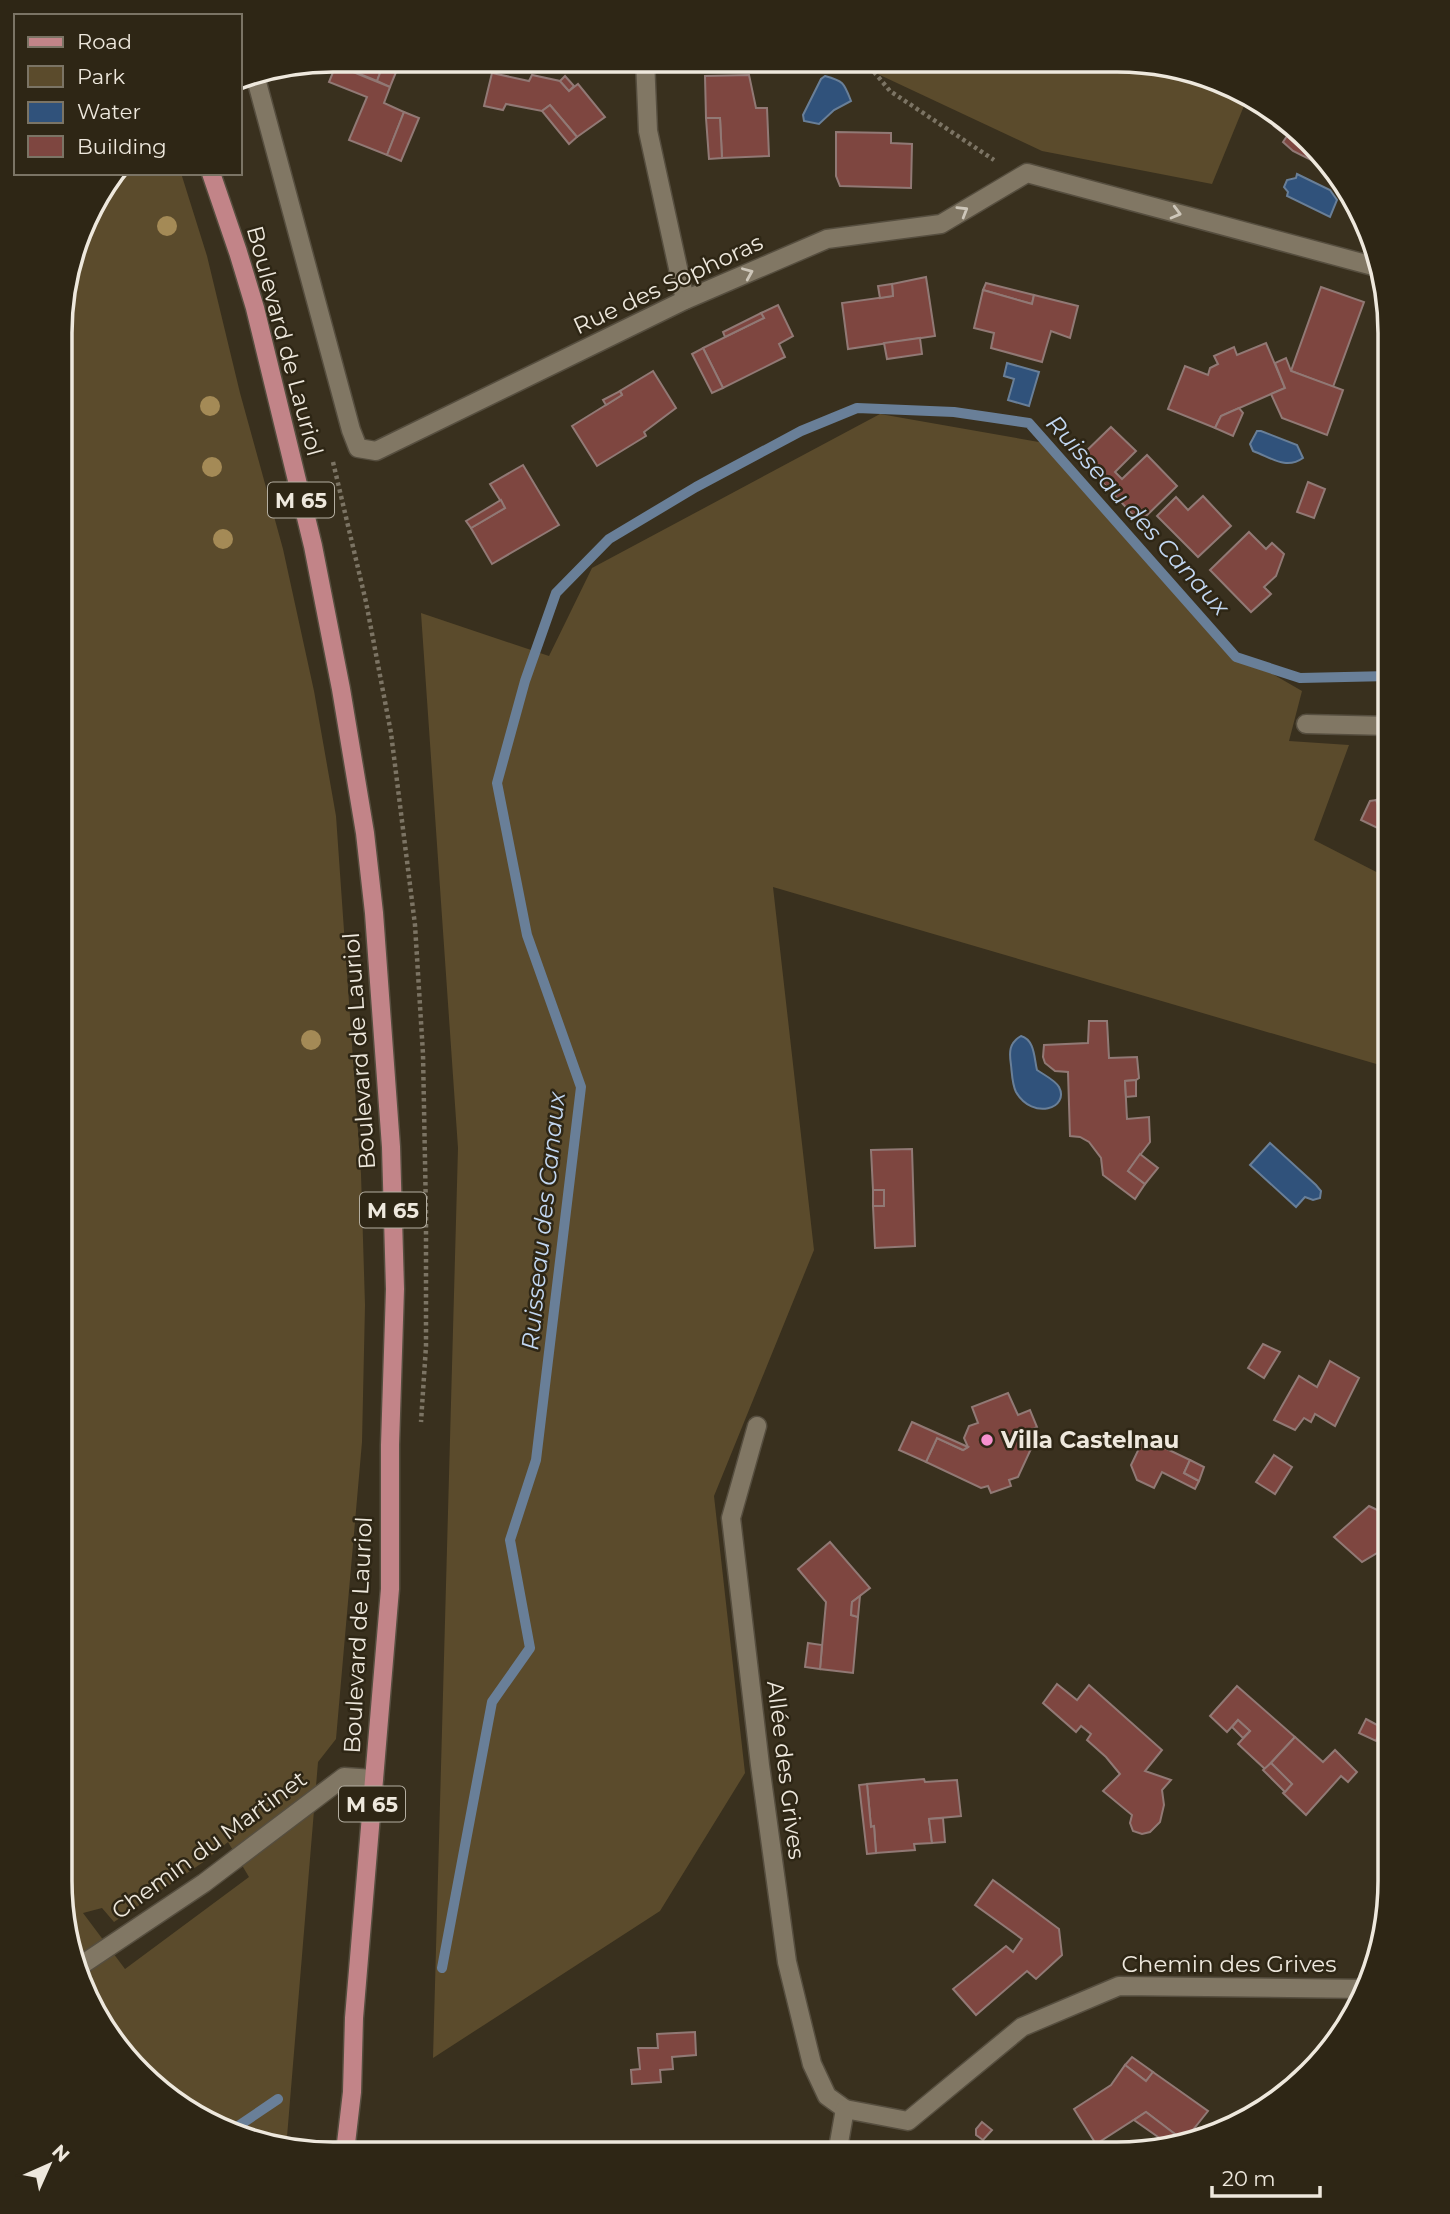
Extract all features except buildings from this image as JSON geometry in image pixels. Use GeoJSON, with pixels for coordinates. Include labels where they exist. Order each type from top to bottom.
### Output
{"type":"FeatureCollection","features":[{"type":"Feature","properties":{"kind":"main road","name":"Boulevard de Lauriol"},"geometry":{"type":"LineString","coordinates":[[212,175],[255,308],[313,546],[352,754],[365,832],[374,913],[391,1147],[395,1290],[390,1445],[390,1589],[346,2142]]}},
{"type":"Feature","properties":{"kind":"street"},"geometry":{"type":"LineString","coordinates":[[646,72],[648,131],[685,300]]}},
{"type":"Feature","properties":{"kind":"street","name":"Rue des Sophoras"},"geometry":{"type":"LineString","coordinates":[[257,83],[358,448],[376,451],[685,300],[827,239],[942,224],[1019,177]]}},
{"type":"Feature","properties":{"kind":"street"},"geometry":{"type":"LineString","coordinates":[[1019,177],[1027,173],[1369,265]]}},
{"type":"Feature","properties":{"kind":"street"},"geometry":{"type":"LineString","coordinates":[[1306,724],[1378,726]]}},
{"type":"Feature","properties":{"kind":"street","name":"Allée des Grives"},"geometry":{"type":"LineString","coordinates":[[757,1426],[731,1518],[760,1765],[787,1962],[802,2026],[812,2064],[827,2096],[845,2109]]}},
{"type":"Feature","properties":{"kind":"street","name":"Chemin du Martinet"},"geometry":{"type":"LineString","coordinates":[[85,1962],[204,1883],[344,1777],[374,1779]]}},
{"type":"Feature","properties":{"kind":"street","name":"Chemin des Grives"},"geometry":{"type":"LineString","coordinates":[[845,2109],[908,2121],[1022,2027],[1119,1986],[1355,1989]]}},
{"type":"Feature","properties":{"kind":"street"},"geometry":{"type":"LineString","coordinates":[[839,2142],[845,2109]]}},
{"type":"Feature","properties":{"kind":"path"},"geometry":{"type":"LineString","coordinates":[[874,72],[890,91],[1019,177]]}},
{"type":"Feature","properties":{"kind":"green space"},"geometry":{"type":"Polygon","coordinates":[[[873,72],[1134,72],[1185,81],[1244,105],[1212,184],[1042,151],[873,72]]]}},
{"type":"Feature","properties":{"kind":"green space"},"geometry":{"type":"Polygon","coordinates":[[[125,175],[182,175],[207,256],[240,393],[283,549],[314,691],[336,816],[361,1174],[365,1305],[362,1442],[336,1739],[318,1762],[287,2138],[249,2128],[217,2115],[188,2098],[148,2066],[116,2026],[99,1997],[81,1949],[72,1898],[72,316],[81,265],[92,233],[107,202],[125,175]],[[228,1842],[202,1863],[114,1922],[102,1908],[83,1913],[125,1969],[249,1877],[228,1842]]]}},
{"type":"Feature","properties":{"kind":"green space"},"geometry":{"type":"Polygon","coordinates":[[[880,414],[1050,444],[1240,655],[1302,691],[1289,741],[1349,745],[1314,840],[1378,873],[1378,1064],[773,887],[814,1250],[714,1496],[745,1773],[660,1911],[433,2058],[458,1148],[421,613],[549,656],[592,568],[880,414]]]}},
{"type":"Feature","properties":{"kind":"water"},"geometry":{"type":"Polygon","coordinates":[[[825,76],[842,84],[851,101],[834,110],[819,124],[804,121],[803,115],[825,76]]]}},
{"type":"Feature","properties":{"kind":"water"},"geometry":{"type":"Polygon","coordinates":[[[1297,174],[1330,190],[1337,200],[1330,217],[1287,196],[1288,192],[1284,187],[1287,180],[1296,178],[1297,174]]]}},
{"type":"Feature","properties":{"kind":"water"},"geometry":{"type":"Polygon","coordinates":[[[1007,363],[1039,372],[1029,406],[1008,400],[1014,379],[1004,376],[1007,363]]]}},
{"type":"Feature","properties":{"kind":"water"},"geometry":{"type":"Polygon","coordinates":[[[1257,431],[1297,445],[1303,458],[1285,463],[1253,451],[1250,444],[1257,431]]]}},
{"type":"Feature","properties":{"kind":"water"},"geometry":{"type":"Polygon","coordinates":[[[1021,1036],[1031,1045],[1037,1070],[1059,1087],[1061,1094],[1055,1105],[1040,1109],[1031,1106],[1016,1092],[1010,1052],[1014,1042],[1021,1036]]]}},
{"type":"Feature","properties":{"kind":"water"},"geometry":{"type":"Polygon","coordinates":[[[1270,1143],[1316,1185],[1321,1191],[1320,1198],[1313,1200],[1305,1197],[1296,1207],[1250,1165],[1270,1143]]]}},
{"type":"Feature","properties":{"kind":"waterway","name":"Ruisseau des Canaux"},"geometry":{"type":"LineString","coordinates":[[442,1968],[492,1702],[530,1648],[510,1540],[536,1460],[581,1087],[527,935],[497,783],[525,681],[556,593],[609,539],[696,487],[801,431],[857,408],[954,412],[1029,423],[1236,657],[1300,678],[1378,676]]}},
{"type":"Feature","properties":{"kind":"waterway","name":"Ruisseau des Canaux"},"geometry":{"type":"LineString","coordinates":[[240,2125],[278,2099]]}},
{"type":"Feature","properties":{"kind":"place","name":"Villa Castelnau"},"geometry":{"type":"Point","coordinates":[987,1440]}}]}
